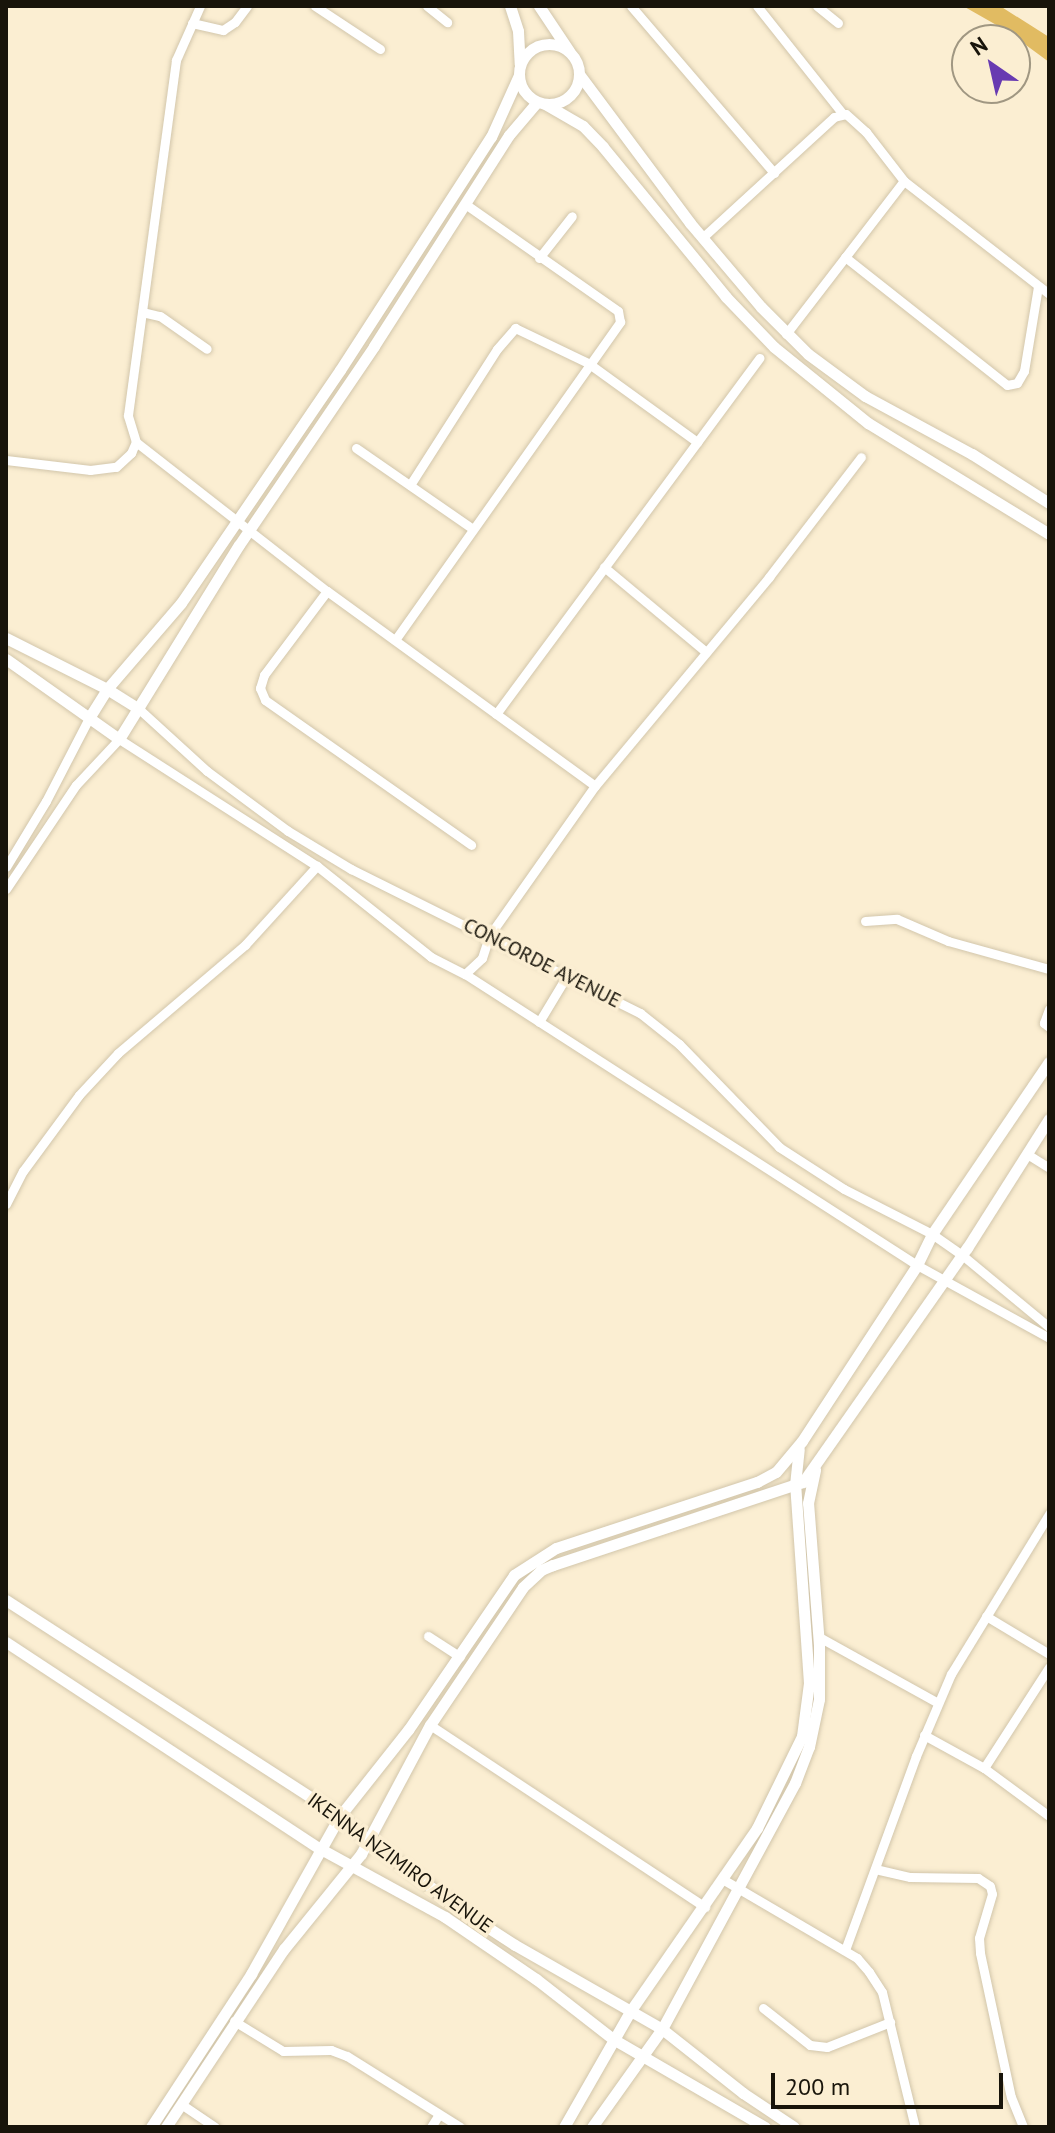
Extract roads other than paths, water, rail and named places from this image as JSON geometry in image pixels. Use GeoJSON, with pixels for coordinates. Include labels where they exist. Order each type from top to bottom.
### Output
{"type":"FeatureCollection","features":[{"type":"Feature","properties":{"kind":"street"},"geometry":{"type":"LineString","coordinates":[[200,6],[176,60],[128,415],[136,442],[327,591],[595,786]]}},
{"type":"Feature","properties":{"kind":"street"},"geometry":{"type":"LineString","coordinates":[[192,23],[223,30],[235,22],[247,6]]}},
{"type":"Feature","properties":{"kind":"street"},"geometry":{"type":"LineString","coordinates":[[315,6],[380,49]]}},
{"type":"Feature","properties":{"kind":"street"},"geometry":{"type":"LineString","coordinates":[[427,6],[447,22]]}},
{"type":"Feature","properties":{"kind":"street"},"geometry":{"type":"LineString","coordinates":[[510,6],[518,31],[524,91],[583,126],[726,297],[774,347],[868,423],[1049,534]]}},
{"type":"Feature","properties":{"kind":"street"},"geometry":{"type":"LineString","coordinates":[[539,6],[569,51],[579,74],[632,149],[702,238],[786,334],[865,396],[972,454],[1049,503]]}},
{"type":"Feature","properties":{"kind":"street"},"geometry":{"type":"LineString","coordinates":[[631,6],[774,173]]}},
{"type":"Feature","properties":{"kind":"street"},"geometry":{"type":"LineString","coordinates":[[757,6],[842,113],[850,115],[904,181],[1049,294]]}},
{"type":"Feature","properties":{"kind":"street"},"geometry":{"type":"LineString","coordinates":[[817,6],[838,23]]}},
{"type":"Feature","properties":{"kind":"street"},"geometry":{"type":"LineString","coordinates":[[6,867],[107,689],[181,603],[239,520],[491,137],[520,70],[536,47],[553,44],[569,51]]}},
{"type":"Feature","properties":{"kind":"street"},"geometry":{"type":"LineString","coordinates":[[6,889],[76,785],[119,739],[250,530],[374,346],[509,135],[541,103],[569,97],[579,74]]}},
{"type":"Feature","properties":{"kind":"street"},"geometry":{"type":"LineString","coordinates":[[702,238],[842,113]]}},
{"type":"Feature","properties":{"kind":"street"},"geometry":{"type":"LineString","coordinates":[[786,334],[904,181]]}},
{"type":"Feature","properties":{"kind":"street"},"geometry":{"type":"LineString","coordinates":[[395,640],[588,363],[620,322],[618,311],[465,204]]}},
{"type":"Feature","properties":{"kind":"street"},"geometry":{"type":"LineString","coordinates":[[539,258],[572,216]]}},
{"type":"Feature","properties":{"kind":"street"},"geometry":{"type":"LineString","coordinates":[[845,257],[1007,385],[1013,385],[1022,377],[1038,286]]}},
{"type":"Feature","properties":{"kind":"street"},"geometry":{"type":"LineString","coordinates":[[142,312],[160,316],[207,349]]}},
{"type":"Feature","properties":{"kind":"street"},"geometry":{"type":"LineString","coordinates":[[410,485],[511,328],[519,328],[588,363],[697,442]]}},
{"type":"Feature","properties":{"kind":"street"},"geometry":{"type":"LineString","coordinates":[[496,714],[759,358]]}},
{"type":"Feature","properties":{"kind":"street"},"geometry":{"type":"LineString","coordinates":[[6,460],[56,468],[116,467],[124,463],[136,442]]}},
{"type":"Feature","properties":{"kind":"street"},"geometry":{"type":"LineString","coordinates":[[356,448],[473,529]]}},
{"type":"Feature","properties":{"kind":"street"},"geometry":{"type":"LineString","coordinates":[[465,974],[482,958],[489,936],[595,786],[861,457]]}},
{"type":"Feature","properties":{"kind":"street"},"geometry":{"type":"LineString","coordinates":[[604,567],[706,652]]}},
{"type":"Feature","properties":{"kind":"street"},"geometry":{"type":"LineString","coordinates":[[327,591],[264,675],[260,688],[265,700],[471,845]]}},
{"type":"Feature","properties":{"kind":"street","name":"CONCORDE AVENUE"},"geometry":{"type":"LineString","coordinates":[[6,638],[107,689],[139,709],[207,771],[288,831],[351,869],[568,974],[656,1025],[779,1147],[798,1161],[932,1234],[1049,1327]]}},
{"type":"Feature","properties":{"kind":"street"},"geometry":{"type":"LineString","coordinates":[[6,659],[119,739],[317,866],[431,957],[465,974],[917,1265],[1049,1338]]}},
{"type":"Feature","properties":{"kind":"street"},"geometry":{"type":"LineString","coordinates":[[6,1204],[23,1171],[79,1095],[118,1053],[245,945],[317,866]]}},
{"type":"Feature","properties":{"kind":"street"},"geometry":{"type":"LineString","coordinates":[[865,921],[897,919],[948,941],[1049,969]]}},
{"type":"Feature","properties":{"kind":"street"},"geometry":{"type":"LineString","coordinates":[[539,1022],[568,974]]}},
{"type":"Feature","properties":{"kind":"street"},"geometry":{"type":"LineString","coordinates":[[1049,1009],[1044,1023],[1049,1027]]}},
{"type":"Feature","properties":{"kind":"street"},"geometry":{"type":"LineString","coordinates":[[151,2127],[251,1974],[339,1817],[408,1730],[497,1598],[524,1568],[556,1548],[757,1482],[776,1472],[802,1441],[917,1265],[932,1234],[1049,1062]]}},
{"type":"Feature","properties":{"kind":"street"},"geometry":{"type":"LineString","coordinates":[[166,2127],[293,1937],[351,1867],[370,1838],[430,1725],[532,1578],[553,1565],[803,1482],[815,1470],[962,1255],[1049,1119]]}},
{"type":"Feature","properties":{"kind":"street"},"geometry":{"type":"LineString","coordinates":[[1027,1154],[1049,1168]]}},
{"type":"Feature","properties":{"kind":"street"},"geometry":{"type":"LineString","coordinates":[[564,2127],[631,2010],[724,1880],[777,1791],[802,1736],[809,1683],[795,1462],[802,1441]]}},
{"type":"Feature","properties":{"kind":"street"},"geometry":{"type":"LineString","coordinates":[[592,2127],[662,2029],[735,1888],[795,1783],[809,1747],[819,1699],[819,1637],[808,1503],[815,1470]]}},
{"type":"Feature","properties":{"kind":"street"},"geometry":{"type":"LineString","coordinates":[[845,1950],[938,1703],[986,1616],[1049,1514]]}},
{"type":"Feature","properties":{"kind":"street"},"geometry":{"type":"LineString","coordinates":[[524,1568],[532,1578]]}},
{"type":"Feature","properties":{"kind":"street","name":"IKENNA NZIMIRO AVENUE"},"geometry":{"type":"LineString","coordinates":[[6,1600],[370,1838],[461,1910],[515,1945],[662,2029],[743,2093],[794,2127]]}},
{"type":"Feature","properties":{"kind":"street"},"geometry":{"type":"LineString","coordinates":[[986,1616],[1049,1654]]}},
{"type":"Feature","properties":{"kind":"street"},"geometry":{"type":"LineString","coordinates":[[428,1636],[460,1657]]}},
{"type":"Feature","properties":{"kind":"street"},"geometry":{"type":"LineString","coordinates":[[819,1637],[938,1703]]}},
{"type":"Feature","properties":{"kind":"street","name":"IKENNA NZIMIRO AVENUE"},"geometry":{"type":"LineString","coordinates":[[6,1642],[319,1848],[458,1926],[536,1979],[613,2039],[765,2127]]}},
{"type":"Feature","properties":{"kind":"street"},"geometry":{"type":"LineString","coordinates":[[984,1768],[1049,1667]]}},
{"type":"Feature","properties":{"kind":"street"},"geometry":{"type":"LineString","coordinates":[[430,1725],[705,1907]]}},
{"type":"Feature","properties":{"kind":"street"},"geometry":{"type":"LineString","coordinates":[[924,1735],[984,1768],[1049,1816]]}},
{"type":"Feature","properties":{"kind":"street"},"geometry":{"type":"LineString","coordinates":[[875,1869],[922,1878],[978,1878],[990,1886],[992,1894],[979,1938],[980,1953],[1011,2097],[1023,2127]]}},
{"type":"Feature","properties":{"kind":"street"},"geometry":{"type":"LineString","coordinates":[[724,1880],[857,1958],[882,1992],[915,2127]]}},
{"type":"Feature","properties":{"kind":"street"},"geometry":{"type":"LineString","coordinates":[[763,2008],[810,2045],[827,2047],[890,2022]]}},
{"type":"Feature","properties":{"kind":"street"},"geometry":{"type":"LineString","coordinates":[[234,2021],[283,2051],[331,2050],[347,2056],[460,2127]]}},
{"type":"Feature","properties":{"kind":"street"},"geometry":{"type":"LineString","coordinates":[[181,2104],[215,2127]]}},
{"type":"Feature","properties":{"kind":"street"},"geometry":{"type":"LineString","coordinates":[[431,2127],[439,2114]]}}]}
